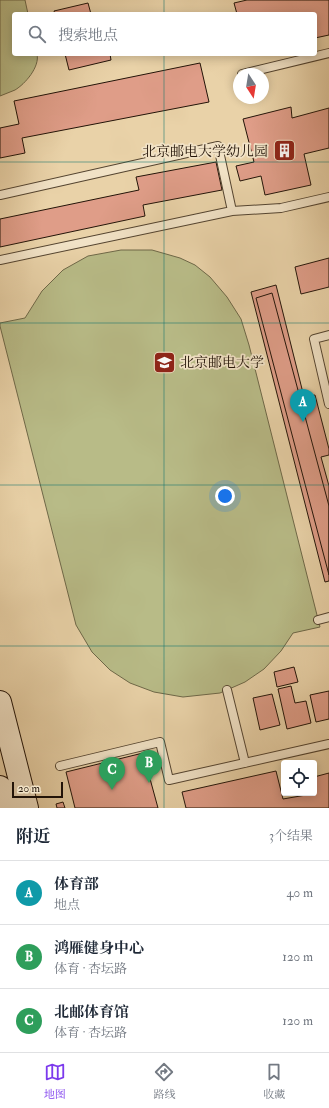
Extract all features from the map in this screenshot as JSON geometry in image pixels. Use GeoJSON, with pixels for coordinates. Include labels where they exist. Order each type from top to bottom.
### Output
{"type":"FeatureCollection","features":[{"type":"Feature","properties":{"kind":"street"},"geometry":{"type":"LineString","coordinates":[[0,702],[27,808]]}},
{"type":"Feature","properties":{"kind":"street"},"geometry":{"type":"LineString","coordinates":[[0,787],[5,808]]}},
{"type":"Feature","properties":{"kind":"lane"},"geometry":{"type":"LineString","coordinates":[[317,56],[329,53]]}},
{"type":"Feature","properties":{"kind":"lane"},"geometry":{"type":"LineString","coordinates":[[268,68],[317,56]]}},
{"type":"Feature","properties":{"kind":"lane"},"geometry":{"type":"LineString","coordinates":[[0,195],[218,146],[232,211]]}},
{"type":"Feature","properties":{"kind":"lane"},"geometry":{"type":"LineString","coordinates":[[0,260],[232,211],[281,208],[329,197]]}},
{"type":"Feature","properties":{"kind":"lane"},"geometry":{"type":"LineString","coordinates":[[329,336],[314,339],[329,404]]}},
{"type":"Feature","properties":{"kind":"lane"},"geometry":{"type":"LineString","coordinates":[[318,620],[329,617]]}},
{"type":"Feature","properties":{"kind":"lane"},"geometry":{"type":"LineString","coordinates":[[227,690],[245,763]]}},
{"type":"Feature","properties":{"kind":"lane"},"geometry":{"type":"LineString","coordinates":[[60,766],[160,742],[169,780],[329,744]]}},
{"type":"Feature","properties":{"kind":"green space"},"geometry":{"type":"Polygon","coordinates":[[[0,0],[25,0],[28,12],[12,12],[12,56],[37,56],[36,64],[31,75],[23,84],[15,90],[0,96],[0,0]]]}},
{"type":"Feature","properties":{"kind":"green space"},"geometry":{"type":"Polygon","coordinates":[[[121,250],[152,250],[180,258],[195,265],[210,277],[227,297],[241,319],[249,345],[320,627],[293,633],[281,651],[264,669],[245,682],[220,693],[183,697],[154,692],[130,683],[110,670],[92,652],[76,625],[0,326],[0,323],[25,318],[42,291],[63,270],[88,256],[121,250]]]}},
{"type":"Feature","properties":{"kind":"building"},"geometry":{"type":"Polygon","coordinates":[[[247,0],[329,0],[329,35],[317,38],[317,12],[236,12],[234,3],[247,0]]]}},
{"type":"Feature","properties":{"kind":"building"},"geometry":{"type":"Polygon","coordinates":[[[88,3],[90,12],[54,12],[88,3]]]}},
{"type":"Feature","properties":{"kind":"building"},"geometry":{"type":"Polygon","coordinates":[[[66,56],[110,56],[111,60],[69,70],[66,56]]]}},
{"type":"Feature","properties":{"kind":"building"},"geometry":{"type":"Polygon","coordinates":[[[200,63],[209,102],[22,138],[25,153],[0,158],[0,128],[19,124],[14,101],[200,63]]]}},
{"type":"Feature","properties":{"kind":"building","name":"北京邮电大学幼儿园"},"geometry":{"type":"Polygon","coordinates":[[[291,107],[292,118],[329,108],[329,148],[304,154],[311,185],[265,195],[261,176],[240,181],[236,166],[254,162],[243,119],[291,107]]]}},
{"type":"Feature","properties":{"kind":"building"},"geometry":{"type":"Polygon","coordinates":[[[216,162],[222,190],[143,205],[145,216],[0,247],[0,219],[139,190],[136,177],[216,162]]]}},
{"type":"Feature","properties":{"kind":"building"},"geometry":{"type":"Polygon","coordinates":[[[329,258],[329,287],[301,294],[295,267],[329,258]]]}},
{"type":"Feature","properties":{"kind":"building"},"geometry":{"type":"Polygon","coordinates":[[[276,285],[304,397],[315,395],[329,449],[329,455],[321,457],[329,486],[329,581],[325,582],[251,292],[276,285]]]}},
{"type":"Feature","properties":{"kind":"building"},"geometry":{"type":"Polygon","coordinates":[[[272,293],[329,506],[329,575],[256,298],[272,293]]]}},
{"type":"Feature","properties":{"kind":"building"},"geometry":{"type":"Polygon","coordinates":[[[294,667],[298,682],[277,687],[274,672],[294,667]]]}},
{"type":"Feature","properties":{"kind":"building"},"geometry":{"type":"Polygon","coordinates":[[[291,686],[295,703],[306,701],[311,723],[287,729],[278,689],[291,686]]]}},
{"type":"Feature","properties":{"kind":"building"},"geometry":{"type":"Polygon","coordinates":[[[329,691],[329,719],[316,722],[310,695],[329,691]]]}},
{"type":"Feature","properties":{"kind":"building"},"geometry":{"type":"Polygon","coordinates":[[[272,694],[280,725],[260,730],[253,698],[272,694]]]}},
{"type":"Feature","properties":{"kind":"building"},"geometry":{"type":"Polygon","coordinates":[[[143,753],[158,808],[75,808],[66,772],[143,753]]]}},
{"type":"Feature","properties":{"kind":"building"},"geometry":{"type":"Polygon","coordinates":[[[276,771],[281,796],[283,799],[300,796],[317,796],[317,776],[329,773],[329,808],[186,808],[182,792],[276,771]]]}},
{"type":"Feature","properties":{"kind":"building"},"geometry":{"type":"Polygon","coordinates":[[[63,802],[65,808],[57,808],[56,804],[63,802]]]}},
{"type":"Feature","properties":{"kind":"place","name":"北京邮电大学幼儿园"},"geometry":{"type":"Point","coordinates":[284,151]}},
{"type":"Feature","properties":{"kind":"place","name":"北京邮电大学"},"geometry":{"type":"Point","coordinates":[164,362]}},
{"type":"Feature","properties":{"kind":"place","name":"体育部"},"geometry":{"type":"Point","coordinates":[303,422]}},
{"type":"Feature","properties":{"kind":"place","name":"鸿雁健身中心"},"geometry":{"type":"Point","coordinates":[149,783]}},
{"type":"Feature","properties":{"kind":"place","name":"北邮体育馆"},"geometry":{"type":"Point","coordinates":[112,790]}}]}
